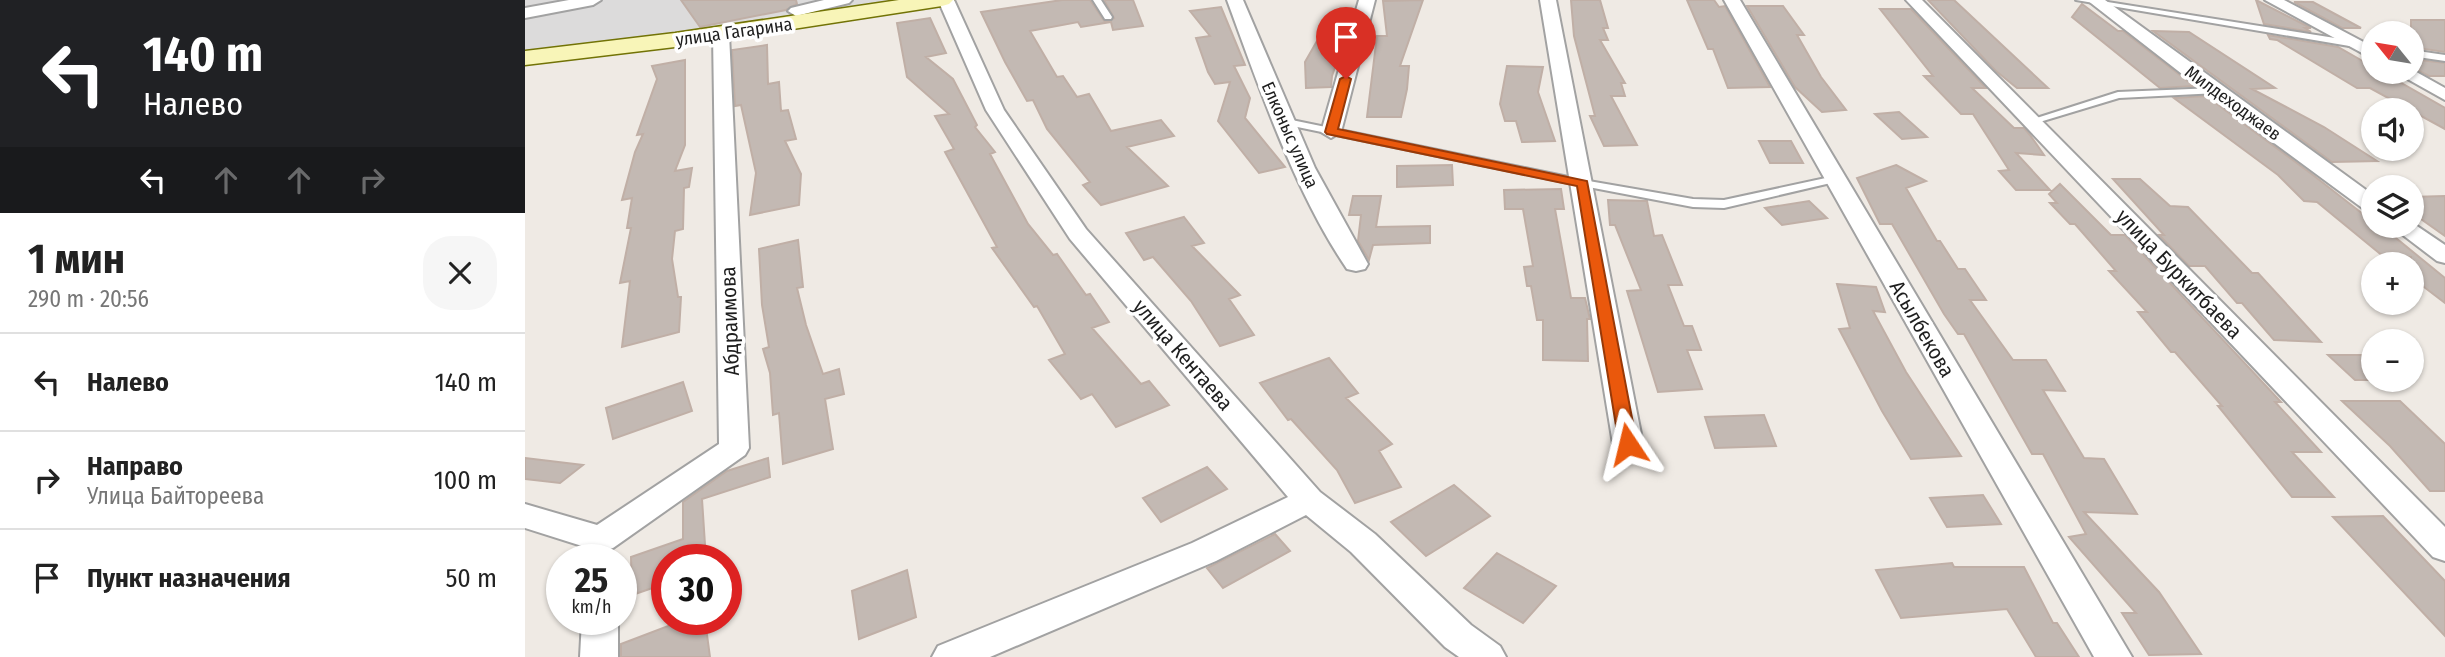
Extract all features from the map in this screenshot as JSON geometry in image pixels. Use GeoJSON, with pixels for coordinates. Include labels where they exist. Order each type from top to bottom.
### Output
{"type":"FeatureCollection","features":[{"type":"Feature","properties":{"kind":"main road","name":"улица Гагарина"},"geometry":{"type":"LineString","coordinates":[[525,58],[721,34],[944,0]]}},
{"type":"Feature","properties":{"kind":"street"},"geometry":{"type":"LineString","coordinates":[[525,13],[593,0]]}},
{"type":"Feature","properties":{"kind":"street"},"geometry":{"type":"LineString","coordinates":[[796,11],[844,0]]}},
{"type":"Feature","properties":{"kind":"street","name":"улица Кентаева"},"geometry":{"type":"LineString","coordinates":[[944,0],[995,110],[1078,234],[1308,500],[1363,543],[1458,636],[1487,657]]}},
{"type":"Feature","properties":{"kind":"street","name":"Елконыс улица"},"geometry":{"type":"LineString","coordinates":[[1235,0],[1282,121],[1308,179],[1356,264]]}},
{"type":"Feature","properties":{"kind":"street"},"geometry":{"type":"LineString","coordinates":[[1331,132],[1367,0]]}},
{"type":"Feature","properties":{"kind":"street"},"geometry":{"type":"LineString","coordinates":[[1548,0],[1628,444]]}},
{"type":"Feature","properties":{"kind":"street","name":"Асылбекова"},"geometry":{"type":"LineString","coordinates":[[1732,0],[2113,657]]}},
{"type":"Feature","properties":{"kind":"street","name":"улица Буркитбаева"},"geometry":{"type":"LineString","coordinates":[[1913,0],[2445,548]]}},
{"type":"Feature","properties":{"kind":"street"},"geometry":{"type":"LineString","coordinates":[[2273,0],[2361,48]]}},
{"type":"Feature","properties":{"kind":"street","name":"Милдеходжаев"},"geometry":{"type":"LineString","coordinates":[[2097,1],[2215,91],[2361,196]]}},
{"type":"Feature","properties":{"kind":"street","name":"Абдраимова"},"geometry":{"type":"LineString","coordinates":[[608,544],[734,448],[721,34]]}},
{"type":"Feature","properties":{"kind":"street"},"geometry":{"type":"LineString","coordinates":[[2424,83],[2445,95]]}},
{"type":"Feature","properties":{"kind":"street"},"geometry":{"type":"LineString","coordinates":[[2419,238],[2445,256]]}},
{"type":"Feature","properties":{"kind":"street"},"geometry":{"type":"LineString","coordinates":[[951,657],[1204,552],[1308,500]]}},
{"type":"Feature","properties":{"kind":"street"},"geometry":{"type":"LineString","coordinates":[[525,516],[589,544]]}},
{"type":"Feature","properties":{"kind":"street"},"geometry":{"type":"LineString","coordinates":[[599,657],[600,635]]}},
{"type":"Feature","properties":{"kind":"lane"},"geometry":{"type":"LineString","coordinates":[[1097,0],[1108,17]]}},
{"type":"Feature","properties":{"kind":"lane"},"geometry":{"type":"LineString","coordinates":[[2080,0],[2361,45]]}},
{"type":"Feature","properties":{"kind":"lane"},"geometry":{"type":"LineString","coordinates":[[2424,55],[2445,58]]}},
{"type":"Feature","properties":{"kind":"lane"},"geometry":{"type":"LineString","coordinates":[[2029,122],[2118,95],[2215,91]]}},
{"type":"Feature","properties":{"kind":"lane"},"geometry":{"type":"LineString","coordinates":[[1282,121],[1583,184],[1693,203],[1724,204],[1835,179]]}},
{"type":"Feature","properties":{"kind":"shaded area"},"geometry":{"type":"Polygon","coordinates":[[[525,0],[924,0],[525,54],[525,0]]]}},
{"type":"Feature","properties":{"kind":"building"},"geometry":{"type":"Polygon","coordinates":[[[681,0],[796,0],[797,4],[786,10],[700,27],[681,0]]]}},
{"type":"Feature","properties":{"kind":"building"},"geometry":{"type":"Polygon","coordinates":[[[1062,0],[1090,0],[1105,22],[1114,18],[1104,0],[1133,0],[1143,26],[1113,30],[1111,22],[1081,27],[1078,22],[1030,31],[1057,77],[1063,76],[1077,97],[1089,94],[1111,131],[1161,120],[1174,136],[1127,147],[1168,186],[1101,205],[1083,185],[1090,182],[1047,129],[1033,100],[1027,101],[981,12],[1062,0]]]}},
{"type":"Feature","properties":{"kind":"building"},"geometry":{"type":"Polygon","coordinates":[[[1423,0],[1400,66],[1409,66],[1401,117],[1367,117],[1377,36],[1387,36],[1383,1],[1423,0]]]}},
{"type":"Feature","properties":{"kind":"building"},"geometry":{"type":"Polygon","coordinates":[[[1571,0],[1600,0],[1608,28],[1603,28],[1608,40],[1600,40],[1625,83],[1621,83],[1625,96],[1611,96],[1637,145],[1604,146],[1590,116],[1595,116],[1574,36],[1571,0]]]}},
{"type":"Feature","properties":{"kind":"building"},"geometry":{"type":"Polygon","coordinates":[[[1687,0],[1714,0],[1719,7],[1725,6],[1770,87],[1728,88],[1713,49],[1708,49],[1687,0]]]}},
{"type":"Feature","properties":{"kind":"building"},"geometry":{"type":"Polygon","coordinates":[[[1928,0],[1954,0],[2048,88],[2017,88],[1996,71],[1928,0]]]}},
{"type":"Feature","properties":{"kind":"building"},"geometry":{"type":"Polygon","coordinates":[[[2256,0],[2311,28],[2305,28],[2311,32],[2264,24],[2256,0]]]}},
{"type":"Feature","properties":{"kind":"building"},"geometry":{"type":"Polygon","coordinates":[[[2294,2],[2313,2],[2361,28],[2342,28],[2294,2]]]}},
{"type":"Feature","properties":{"kind":"building"},"geometry":{"type":"Polygon","coordinates":[[[2082,4],[2118,31],[2123,31],[2194,86],[2160,88],[2072,17],[2082,4]]]}},
{"type":"Feature","properties":{"kind":"building"},"geometry":{"type":"Polygon","coordinates":[[[1747,6],[1783,6],[1804,35],[1797,35],[1821,77],[1846,110],[1822,112],[1795,87],[1747,6]]]}},
{"type":"Feature","properties":{"kind":"building"},"geometry":{"type":"Polygon","coordinates":[[[1221,7],[1245,65],[1234,66],[1250,98],[1245,118],[1285,167],[1259,173],[1218,121],[1230,82],[1215,84],[1208,72],[1196,38],[1210,36],[1190,11],[1221,7]]]}},
{"type":"Feature","properties":{"kind":"building"},"geometry":{"type":"Polygon","coordinates":[[[1880,9],[1911,9],[1986,88],[1972,88],[2014,128],[2024,128],[2044,155],[2016,153],[2050,190],[2016,190],[1999,171],[2009,170],[1973,114],[1961,114],[1924,76],[1933,76],[1880,9]]]}},
{"type":"Feature","properties":{"kind":"building"},"geometry":{"type":"Polygon","coordinates":[[[930,18],[946,53],[926,57],[953,79],[977,125],[975,127],[995,152],[990,154],[1028,224],[1053,255],[1057,254],[1109,322],[1092,328],[1141,384],[1149,381],[1169,405],[1116,427],[1092,394],[1081,399],[1049,360],[1065,354],[1037,306],[1034,307],[992,248],[997,247],[945,152],[954,149],[935,116],[949,114],[907,77],[897,23],[930,18]]]}},
{"type":"Feature","properties":{"kind":"building"},"geometry":{"type":"Polygon","coordinates":[[[2445,20],[2445,52],[2424,49],[2424,21],[2411,21],[2445,20]]]}},
{"type":"Feature","properties":{"kind":"building"},"geometry":{"type":"Polygon","coordinates":[[[2153,31],[2189,32],[2275,88],[2252,89],[2324,127],[2361,151],[2361,161],[2377,161],[2332,162],[2153,31]]]}},
{"type":"Feature","properties":{"kind":"building"},"geometry":{"type":"Polygon","coordinates":[[[1321,34],[1346,35],[1331,87],[1306,88],[1305,62],[1321,34]]]}},
{"type":"Feature","properties":{"kind":"building"},"geometry":{"type":"Polygon","coordinates":[[[2268,35],[2338,47],[2361,60],[2361,84],[2403,84],[2445,108],[2445,129],[2424,118],[2424,98],[2388,98],[2370,88],[2357,88],[2277,40],[2270,39],[2268,35]]]}},
{"type":"Feature","properties":{"kind":"building"},"geometry":{"type":"Polygon","coordinates":[[[767,45],[768,84],[779,82],[781,111],[788,110],[796,139],[785,141],[801,174],[799,205],[750,215],[756,173],[741,105],[735,106],[732,50],[767,45]]]}},
{"type":"Feature","properties":{"kind":"building"},"geometry":{"type":"Polygon","coordinates":[[[685,60],[685,145],[675,171],[692,168],[689,187],[684,188],[683,229],[675,231],[672,259],[678,297],[681,297],[679,332],[622,347],[630,281],[620,283],[631,228],[627,228],[632,198],[622,200],[635,152],[643,134],[637,135],[657,79],[652,66],[685,60]]]}},
{"type":"Feature","properties":{"kind":"building"},"geometry":{"type":"Polygon","coordinates":[[[2424,61],[2445,63],[2445,76],[2424,74],[2424,61]]]}},
{"type":"Feature","properties":{"kind":"building"},"geometry":{"type":"Polygon","coordinates":[[[1507,66],[1543,67],[1538,92],[1555,141],[1522,142],[1516,121],[1505,121],[1500,104],[1507,66]]]}},
{"type":"Feature","properties":{"kind":"building"},"geometry":{"type":"Polygon","coordinates":[[[2206,96],[2361,213],[2361,238],[2396,238],[2413,252],[2378,252],[2317,202],[2304,201],[2278,175],[2174,98],[2206,96]]]}},
{"type":"Feature","properties":{"kind":"building"},"geometry":{"type":"Polygon","coordinates":[[[1899,112],[1927,137],[1902,139],[1875,114],[1899,112]]]}},
{"type":"Feature","properties":{"kind":"building"},"geometry":{"type":"Polygon","coordinates":[[[1759,141],[1791,141],[1803,163],[1770,163],[1759,141]]]}},
{"type":"Feature","properties":{"kind":"building"},"geometry":{"type":"Polygon","coordinates":[[[1452,165],[1453,185],[1397,187],[1397,166],[1452,165]]]}},
{"type":"Feature","properties":{"kind":"building"},"geometry":{"type":"Polygon","coordinates":[[[1896,165],[1926,181],[1906,188],[1937,241],[1940,241],[1958,269],[1965,269],[1986,300],[1970,300],[2013,360],[2046,360],[2065,391],[2043,390],[2084,458],[2104,459],[2137,514],[2084,512],[2159,592],[2201,654],[2149,655],[2122,613],[2136,613],[2069,537],[2086,534],[2043,454],[2032,454],[1964,334],[1958,334],[1944,314],[1892,224],[1880,224],[1857,178],[1896,165]]]}},
{"type":"Feature","properties":{"kind":"building"},"geometry":{"type":"Polygon","coordinates":[[[2113,179],[2140,179],[2170,206],[2188,207],[2252,273],[2258,273],[2321,342],[2274,340],[2205,266],[2189,266],[2159,235],[2164,235],[2113,179]]]}},
{"type":"Feature","properties":{"kind":"building"},"geometry":{"type":"Polygon","coordinates":[[[2060,184],[2111,235],[2125,235],[2281,402],[2275,402],[2321,452],[2292,452],[2334,497],[2292,497],[2218,406],[2222,406],[2138,312],[2147,312],[2109,271],[2116,271],[2075,224],[2070,224],[2050,203],[2057,203],[2049,194],[2060,184]]]}},
{"type":"Feature","properties":{"kind":"building"},"geometry":{"type":"Polygon","coordinates":[[[1561,189],[1564,209],[1555,209],[1571,298],[1585,298],[1590,319],[1587,319],[1588,361],[1543,360],[1543,320],[1537,320],[1531,286],[1527,286],[1524,267],[1533,266],[1523,209],[1505,209],[1504,190],[1561,189]]]}},
{"type":"Feature","properties":{"kind":"building"},"geometry":{"type":"Polygon","coordinates":[[[1353,196],[1381,196],[1376,227],[1430,226],[1430,243],[1373,245],[1369,260],[1358,241],[1361,215],[1349,215],[1353,196]]]}},
{"type":"Feature","properties":{"kind":"building"},"geometry":{"type":"Polygon","coordinates":[[[2445,196],[2445,236],[2424,221],[2424,197],[2445,196]]]}},
{"type":"Feature","properties":{"kind":"building"},"geometry":{"type":"Polygon","coordinates":[[[1608,200],[1647,201],[1654,236],[1662,235],[1682,285],[1668,285],[1684,326],[1692,326],[1701,350],[1687,350],[1702,389],[1658,392],[1627,291],[1641,290],[1615,225],[1610,225],[1608,200]]]}},
{"type":"Feature","properties":{"kind":"building"},"geometry":{"type":"Polygon","coordinates":[[[1809,201],[1827,218],[1782,225],[1765,208],[1809,201]]]}},
{"type":"Feature","properties":{"kind":"building"},"geometry":{"type":"Polygon","coordinates":[[[1184,217],[1204,243],[1192,246],[1240,295],[1229,299],[1254,335],[1220,346],[1191,301],[1153,257],[1144,260],[1126,233],[1184,217]]]}},
{"type":"Feature","properties":{"kind":"building"},"geometry":{"type":"Polygon","coordinates":[[[798,240],[803,287],[797,288],[806,325],[823,374],[839,369],[844,394],[825,399],[833,449],[783,464],[779,413],[773,415],[770,373],[763,349],[769,347],[762,305],[759,249],[798,240]]]}},
{"type":"Feature","properties":{"kind":"building"},"geometry":{"type":"Polygon","coordinates":[[[2424,261],[2445,278],[2445,303],[2424,287],[2424,261]]]}},
{"type":"Feature","properties":{"kind":"building"},"geometry":{"type":"Polygon","coordinates":[[[1837,284],[1876,287],[1885,312],[1873,311],[1906,372],[1961,456],[1911,459],[1882,411],[1839,329],[1850,328],[1837,284]]]}},
{"type":"Feature","properties":{"kind":"building"},"geometry":{"type":"Polygon","coordinates":[[[2328,355],[2361,355],[2361,380],[2355,380],[2328,355]]]}},
{"type":"Feature","properties":{"kind":"building"},"geometry":{"type":"Polygon","coordinates":[[[1329,358],[1358,393],[1346,398],[1392,444],[1379,451],[1401,487],[1355,503],[1337,470],[1291,419],[1288,420],[1260,383],[1329,358]]]}},
{"type":"Feature","properties":{"kind":"building"},"geometry":{"type":"Polygon","coordinates":[[[683,382],[692,411],[613,439],[606,408],[683,382]]]}},
{"type":"Feature","properties":{"kind":"building"},"geometry":{"type":"Polygon","coordinates":[[[2342,401],[2400,401],[2445,444],[2445,491],[2430,491],[2390,446],[2342,401]]]}},
{"type":"Feature","properties":{"kind":"building"},"geometry":{"type":"Polygon","coordinates":[[[1764,415],[1776,446],[1715,448],[1705,417],[1764,415]]]}},
{"type":"Feature","properties":{"kind":"building"},"geometry":{"type":"Polygon","coordinates":[[[525,458],[583,465],[560,483],[525,479],[525,458]]]}},
{"type":"Feature","properties":{"kind":"building"},"geometry":{"type":"Polygon","coordinates":[[[768,458],[770,477],[702,499],[705,544],[669,544],[683,539],[683,502],[727,471],[768,458]]]}},
{"type":"Feature","properties":{"kind":"building"},"geometry":{"type":"Polygon","coordinates":[[[1207,467],[1227,489],[1161,522],[1143,498],[1207,467]]]}},
{"type":"Feature","properties":{"kind":"building"},"geometry":{"type":"Polygon","coordinates":[[[1454,485],[1490,516],[1426,556],[1391,522],[1454,485]]]}},
{"type":"Feature","properties":{"kind":"building"},"geometry":{"type":"Polygon","coordinates":[[[1983,495],[2001,524],[1947,527],[1930,498],[1983,495]]]}},
{"type":"Feature","properties":{"kind":"building"},"geometry":{"type":"Polygon","coordinates":[[[2383,516],[2445,581],[2445,636],[2333,517],[2383,516]]]}},
{"type":"Feature","properties":{"kind":"building"},"geometry":{"type":"Polygon","coordinates":[[[1275,534],[1290,551],[1223,588],[1207,568],[1275,534]]]}},
{"type":"Feature","properties":{"kind":"building"},"geometry":{"type":"Polygon","coordinates":[[[651,550],[651,588],[637,593],[637,555],[651,550]]]}},
{"type":"Feature","properties":{"kind":"building"},"geometry":{"type":"Polygon","coordinates":[[[1497,553],[1556,586],[1523,623],[1464,588],[1497,553]]]}},
{"type":"Feature","properties":{"kind":"building"},"geometry":{"type":"Polygon","coordinates":[[[1952,563],[1954,567],[2024,567],[2053,623],[2057,623],[2079,657],[2036,657],[2007,609],[1901,618],[1876,570],[1952,563]]]}},
{"type":"Feature","properties":{"kind":"building"},"geometry":{"type":"Polygon","coordinates":[[[907,570],[916,617],[859,639],[852,591],[907,570]]]}},
{"type":"Feature","properties":{"kind":"building"},"geometry":{"type":"Polygon","coordinates":[[[651,633],[651,635],[707,635],[710,657],[621,657],[621,644],[651,633]]]}},
{"type":"Feature","properties":{"kind":"route"},"geometry":{"type":"LineString","coordinates":[[1346,79],[1331,132],[1583,184],[1628,444]]}}]}
